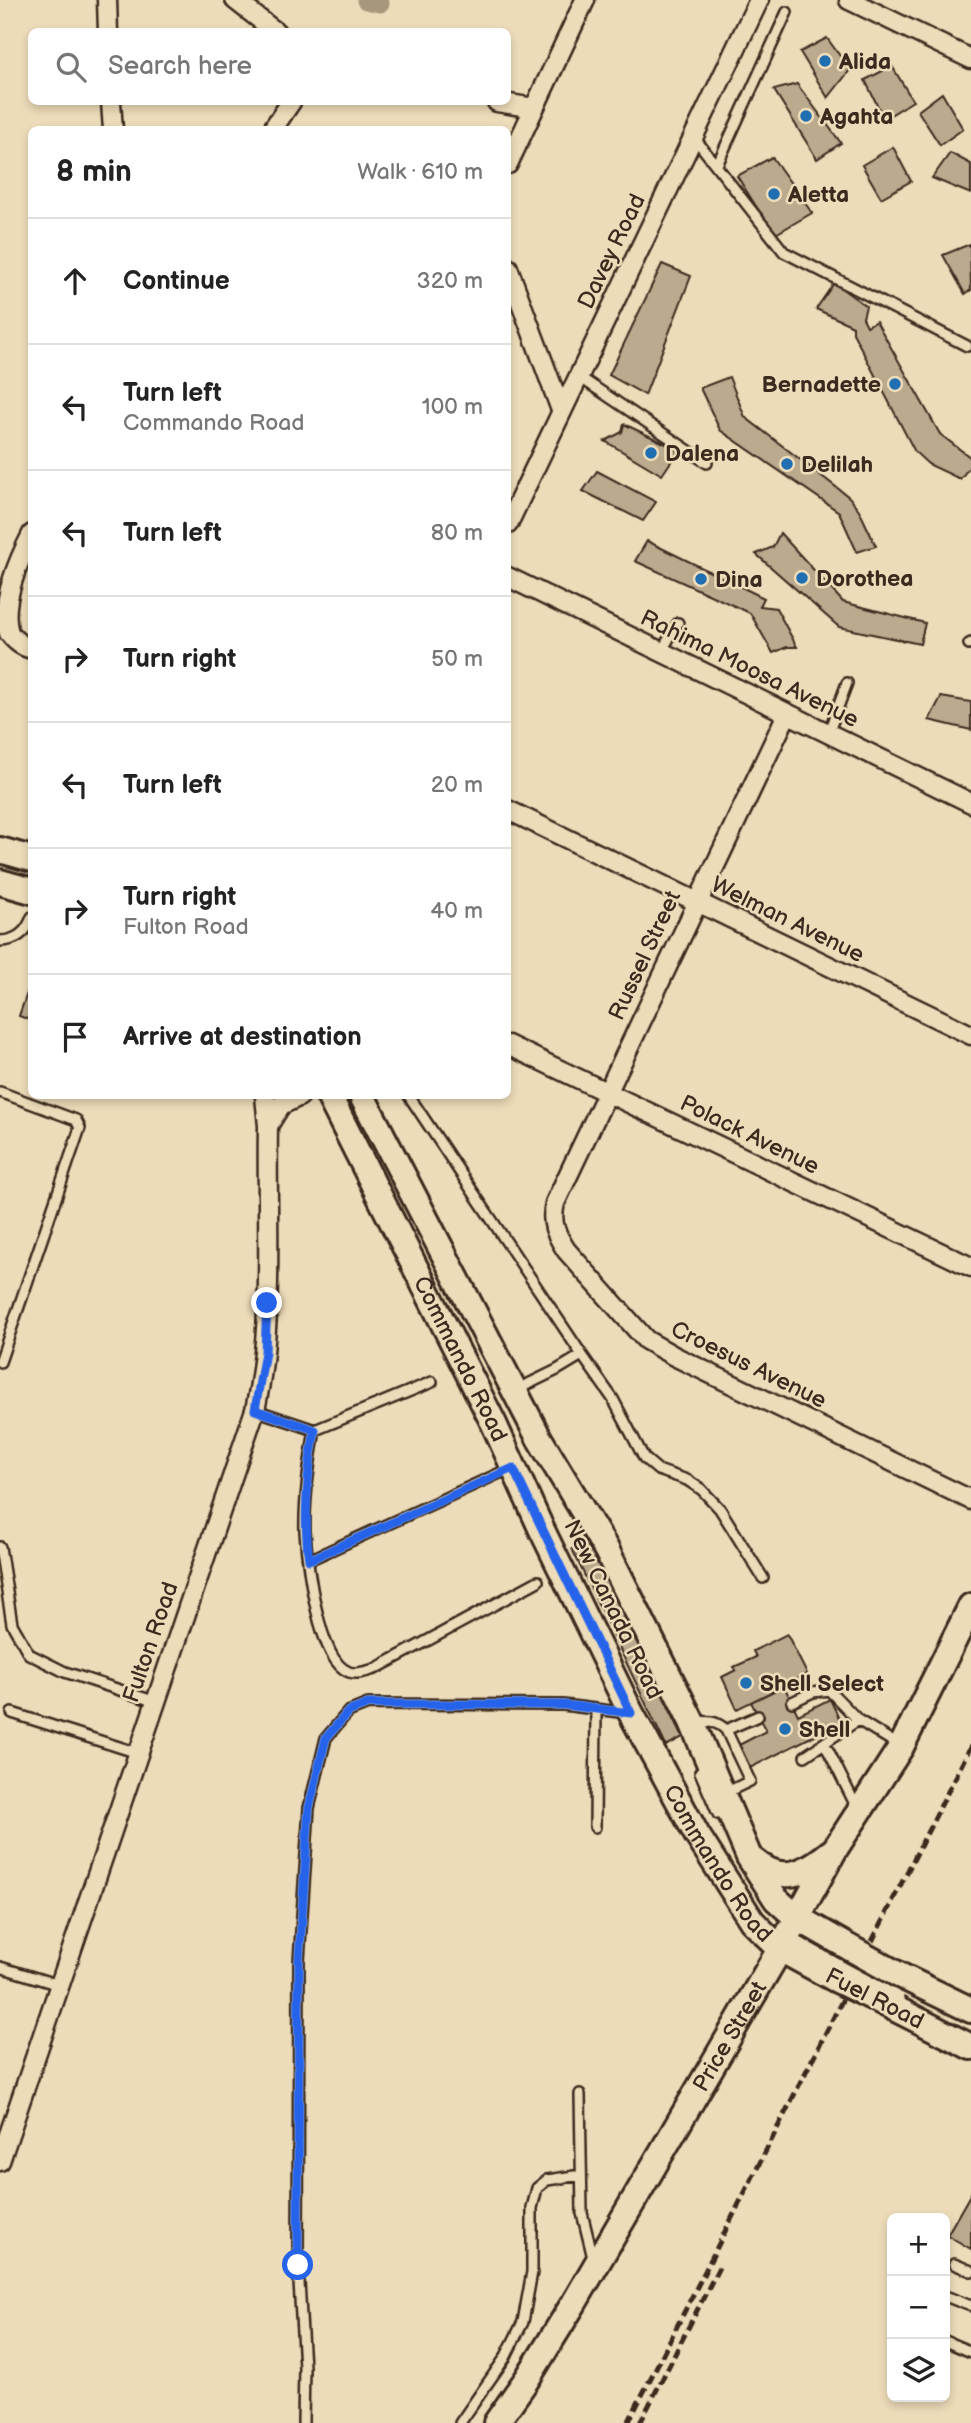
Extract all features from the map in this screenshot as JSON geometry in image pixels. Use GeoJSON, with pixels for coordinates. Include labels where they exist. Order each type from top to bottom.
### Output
{"type":"FeatureCollection","features":[{"type":"Feature","properties":{"kind":"main road"},"geometry":{"type":"LineString","coordinates":[[0,850],[28,858]]}},
{"type":"Feature","properties":{"kind":"main road"},"geometry":{"type":"LineString","coordinates":[[0,882],[28,890]]}},
{"type":"Feature","properties":{"kind":"main road","name":"Commando Road"},"geometry":{"type":"LineString","coordinates":[[336,1099],[513,1468],[697,1835],[752,1921],[787,1931]]}},
{"type":"Feature","properties":{"kind":"main road","name":"Commando Road"},"geometry":{"type":"LineString","coordinates":[[364,1099],[514,1391],[606,1549],[692,1722],[722,1795],[743,1860],[776,1899],[787,1931]]}},
{"type":"Feature","properties":{"kind":"main road","name":"Price Street"},"geometry":{"type":"LineString","coordinates":[[496,2423],[527,2379],[595,2267],[835,1849],[901,1747],[971,1606]]}},
{"type":"Feature","properties":{"kind":"main road"},"geometry":{"type":"LineString","coordinates":[[743,1860],[777,1874],[795,1874],[818,1863],[835,1849]]}},
{"type":"Feature","properties":{"kind":"main road","name":"Fuel Road"},"geometry":{"type":"LineString","coordinates":[[787,1931],[901,1994],[971,2047]]}},
{"type":"Feature","properties":{"kind":"main road","name":"Fuel Road"},"geometry":{"type":"LineString","coordinates":[[787,1931],[901,1994],[965,2013]]}},
{"type":"Feature","properties":{"kind":"street"},"geometry":{"type":"LineString","coordinates":[[107,0],[108,28]]}},
{"type":"Feature","properties":{"kind":"street"},"geometry":{"type":"LineString","coordinates":[[235,0],[271,28]]}},
{"type":"Feature","properties":{"kind":"street"},"geometry":{"type":"LineString","coordinates":[[511,158],[585,0]]}},
{"type":"Feature","properties":{"kind":"street"},"geometry":{"type":"LineString","coordinates":[[849,0],[971,59]]}},
{"type":"Feature","properties":{"kind":"street","name":"Davey Road"},"geometry":{"type":"LineString","coordinates":[[511,518],[755,1]]}},
{"type":"Feature","properties":{"kind":"street"},"geometry":{"type":"LineString","coordinates":[[511,104],[534,108]]}},
{"type":"Feature","properties":{"kind":"street"},"geometry":{"type":"LineString","coordinates":[[111,105],[113,126]]}},
{"type":"Feature","properties":{"kind":"street"},"geometry":{"type":"LineString","coordinates":[[275,126],[289,105]]}},
{"type":"Feature","properties":{"kind":"street"},"geometry":{"type":"LineString","coordinates":[[511,276],[561,410]]}},
{"type":"Feature","properties":{"kind":"street"},"geometry":{"type":"LineString","coordinates":[[28,542],[9,580],[2,606],[2,618],[6,628],[14,639],[28,647]]}},
{"type":"Feature","properties":{"kind":"street","name":"Rahima Moosa Avenue"},"geometry":{"type":"LineString","coordinates":[[511,578],[971,803]]}},
{"type":"Feature","properties":{"kind":"street","name":"Russel Street"},"geometry":{"type":"LineString","coordinates":[[551,1218],[555,1203],[787,714]]}},
{"type":"Feature","properties":{"kind":"street","name":"Welman Avenue"},"geometry":{"type":"LineString","coordinates":[[511,811],[971,1035]]}},
{"type":"Feature","properties":{"kind":"street","name":"Polack Avenue"},"geometry":{"type":"LineString","coordinates":[[511,1046],[971,1268]]}},
{"type":"Feature","properties":{"kind":"street","name":"Fulton Road"},"geometry":{"type":"LineString","coordinates":[[0,2161],[255,1410],[266,1331],[268,1126],[265,1099]]}},
{"type":"Feature","properties":{"kind":"street"},"geometry":{"type":"LineString","coordinates":[[268,1126],[281,1105],[294,1099]]}},
{"type":"Feature","properties":{"kind":"street","name":"Croesus Avenue"},"geometry":{"type":"LineString","coordinates":[[551,1218],[556,1234],[566,1250],[646,1340],[971,1500]]}},
{"type":"Feature","properties":{"kind":"lane"},"geometry":{"type":"LineString","coordinates":[[717,165],[786,12]]}},
{"type":"Feature","properties":{"kind":"lane"},"geometry":{"type":"LineString","coordinates":[[693,136],[785,252],[967,346]]}},
{"type":"Feature","properties":{"kind":"lane"},"geometry":{"type":"LineString","coordinates":[[577,376],[707,463]]}},
{"type":"Feature","properties":{"kind":"lane"},"geometry":{"type":"LineString","coordinates":[[661,652],[678,624]]}},
{"type":"Feature","properties":{"kind":"lane"},"geometry":{"type":"LineString","coordinates":[[828,734],[847,683]]}},
{"type":"Feature","properties":{"kind":"lane"},"geometry":{"type":"LineString","coordinates":[[0,861],[28,868]]}},
{"type":"Feature","properties":{"kind":"lane"},"geometry":{"type":"LineString","coordinates":[[0,873],[28,880]]}},
{"type":"Feature","properties":{"kind":"lane"},"geometry":{"type":"LineString","coordinates":[[0,941],[9,941],[21,935],[28,926]]}},
{"type":"Feature","properties":{"kind":"lane"},"geometry":{"type":"LineString","coordinates":[[0,1092],[76,1120],[80,1128],[0,1362]]}},
{"type":"Feature","properties":{"kind":"lane","name":"New Canada Road"},"geometry":{"type":"LineString","coordinates":[[337,1099],[519,1456],[623,1673]]}},
{"type":"Feature","properties":{"kind":"lane","name":"New Canada Road"},"geometry":{"type":"LineString","coordinates":[[337,1099],[538,1457],[597,1552],[659,1678]]}},
{"type":"Feature","properties":{"kind":"lane"},"geometry":{"type":"LineString","coordinates":[[411,1099],[613,1399],[644,1458],[658,1470],[688,1480],[701,1489],[720,1509],[763,1578]]}},
{"type":"Feature","properties":{"kind":"lane"},"geometry":{"type":"LineString","coordinates":[[514,1391],[582,1355]]}},
{"type":"Feature","properties":{"kind":"lane"},"geometry":{"type":"LineString","coordinates":[[255,1410],[315,1430],[432,1382]]}},
{"type":"Feature","properties":{"kind":"lane"},"geometry":{"type":"LineString","coordinates":[[315,1430],[307,1479],[305,1533],[316,1609],[326,1642],[339,1666],[349,1672],[362,1673],[375,1669],[538,1581]]}},
{"type":"Feature","properties":{"kind":"lane"},"geometry":{"type":"LineString","coordinates":[[309,1560],[513,1468]]}},
{"type":"Feature","properties":{"kind":"lane"},"geometry":{"type":"LineString","coordinates":[[0,1547],[12,1624],[29,1654],[65,1672],[156,1702]]}},
{"type":"Feature","properties":{"kind":"lane"},"geometry":{"type":"LineString","coordinates":[[792,1702],[813,1692],[829,1690],[858,1720],[901,1747]]}},
{"type":"Feature","properties":{"kind":"lane"},"geometry":{"type":"LineString","coordinates":[[303,2423],[304,2367],[298,2265],[299,1961],[309,1808],[326,1738],[348,1712],[368,1704],[564,1705],[640,1718]]}},
{"type":"Feature","properties":{"kind":"lane"},"geometry":{"type":"LineString","coordinates":[[595,1827],[596,1709]]}},
{"type":"Feature","properties":{"kind":"lane"},"geometry":{"type":"LineString","coordinates":[[12,1713],[138,1754]]}},
{"type":"Feature","properties":{"kind":"lane"},"geometry":{"type":"LineString","coordinates":[[726,1730],[758,1716]]}},
{"type":"Feature","properties":{"kind":"lane","name":"New Canada Road"},"geometry":{"type":"LineString","coordinates":[[640,1718],[694,1807]]}},
{"type":"Feature","properties":{"kind":"lane"},"geometry":{"type":"LineString","coordinates":[[806,1756],[858,1720]]}},
{"type":"Feature","properties":{"kind":"lane"},"geometry":{"type":"LineString","coordinates":[[692,1722],[710,1721],[720,1724],[726,1730],[750,1780],[722,1795]]}},
{"type":"Feature","properties":{"kind":"lane"},"geometry":{"type":"LineString","coordinates":[[825,1744],[859,1812]]}},
{"type":"Feature","properties":{"kind":"lane"},"geometry":{"type":"LineString","coordinates":[[698,1767],[722,1823]]}},
{"type":"Feature","properties":{"kind":"lane"},"geometry":{"type":"LineString","coordinates":[[713,1841],[747,1898],[765,1919]]}},
{"type":"Feature","properties":{"kind":"lane"},"geometry":{"type":"LineString","coordinates":[[771,1909],[787,1931]]}},
{"type":"Feature","properties":{"kind":"lane"},"geometry":{"type":"LineString","coordinates":[[0,1967],[60,1985]]}},
{"type":"Feature","properties":{"kind":"lane"},"geometry":{"type":"LineString","coordinates":[[580,2094],[583,2225],[595,2267]]}},
{"type":"Feature","properties":{"kind":"lane"},"geometry":{"type":"LineString","coordinates":[[460,2423],[505,2358],[523,2322],[532,2272],[532,2208],[537,2188],[547,2180],[581,2175]]}},
{"type":"Feature","properties":{"kind":"lane"},"geometry":{"type":"LineString","coordinates":[[954,2264],[971,2271]]}},
{"type":"Feature","properties":{"kind":"lane"},"geometry":{"type":"LineString","coordinates":[[950,2298],[971,2306]]}},
{"type":"Feature","properties":{"kind":"lane"},"geometry":{"type":"LineString","coordinates":[[950,2343],[971,2352]]}},
{"type":"Feature","properties":{"kind":"building","name":"Alida"},"geometry":{"type":"Polygon","coordinates":[[[827,38],[850,70],[828,98],[800,52],[827,38]]]}},
{"type":"Feature","properties":{"kind":"building"},"geometry":{"type":"Polygon","coordinates":[[[892,66],[913,101],[884,119],[865,80],[892,66]]]}},
{"type":"Feature","properties":{"kind":"building","name":"Agahta"},"geometry":{"type":"Polygon","coordinates":[[[797,84],[841,143],[817,159],[774,90],[797,84]]]}},
{"type":"Feature","properties":{"kind":"building"},"geometry":{"type":"Polygon","coordinates":[[[942,93],[963,129],[940,145],[918,111],[942,93]]]}},
{"type":"Feature","properties":{"kind":"building"},"geometry":{"type":"Polygon","coordinates":[[[893,147],[911,181],[881,198],[862,165],[893,147]]]}},
{"type":"Feature","properties":{"kind":"building"},"geometry":{"type":"Polygon","coordinates":[[[950,153],[971,164],[971,194],[932,178],[950,153]]]}},
{"type":"Feature","properties":{"kind":"building","name":"Aletta"},"geometry":{"type":"Polygon","coordinates":[[[772,157],[812,213],[774,235],[737,176],[772,157]]]}},
{"type":"Feature","properties":{"kind":"building"},"geometry":{"type":"Polygon","coordinates":[[[970,244],[971,290],[965,294],[943,255],[970,244]]]}},
{"type":"Feature","properties":{"kind":"building"},"geometry":{"type":"Polygon","coordinates":[[[662,264],[691,276],[645,395],[609,375],[662,264]]]}},
{"type":"Feature","properties":{"kind":"building","name":"Bernadette"},"geometry":{"type":"Polygon","coordinates":[[[834,283],[866,306],[863,318],[867,326],[876,321],[940,434],[971,458],[971,465],[960,479],[928,464],[915,452],[853,333],[853,326],[816,309],[834,283]]]}},
{"type":"Feature","properties":{"kind":"building","name":"Delilah"},"geometry":{"type":"Polygon","coordinates":[[[729,377],[745,417],[849,497],[859,510],[876,546],[857,552],[839,512],[720,430],[700,388],[729,377]]]}},
{"type":"Feature","properties":{"kind":"building","name":"Dalena"},"geometry":{"type":"Polygon","coordinates":[[[624,424],[679,450],[662,475],[605,441],[622,432],[624,424]]]}},
{"type":"Feature","properties":{"kind":"building"},"geometry":{"type":"Polygon","coordinates":[[[597,471],[656,502],[643,521],[583,491],[597,471]]]}},
{"type":"Feature","properties":{"kind":"building","name":"Dorothea"},"geometry":{"type":"Polygon","coordinates":[[[780,533],[843,602],[925,623],[920,644],[839,627],[756,554],[773,547],[780,533]]]}},
{"type":"Feature","properties":{"kind":"building","name":"Dina"},"geometry":{"type":"Polygon","coordinates":[[[647,541],[764,598],[760,606],[776,608],[797,647],[787,647],[773,653],[750,613],[635,561],[647,541]]]}},
{"type":"Feature","properties":{"kind":"building"},"geometry":{"type":"Polygon","coordinates":[[[941,697],[971,702],[971,730],[929,720],[941,697]]]}},
{"type":"Feature","properties":{"kind":"building"},"geometry":{"type":"Polygon","coordinates":[[[28,990],[28,1019],[19,1016],[28,990]]]}},
{"type":"Feature","properties":{"kind":"building"},"geometry":{"type":"Polygon","coordinates":[[[589,1541],[683,1737],[666,1746],[572,1549],[589,1541]]]}},
{"type":"Feature","properties":{"kind":"building"},"geometry":{"type":"Polygon","coordinates":[[[787,1634],[807,1674],[737,1709],[722,1677],[736,1670],[734,1667],[756,1657],[753,1651],[787,1634]]]}},
{"type":"Feature","properties":{"kind":"building"},"geometry":{"type":"Polygon","coordinates":[[[784,1686],[798,1715],[830,1699],[841,1722],[750,1768],[739,1745],[766,1731],[751,1702],[784,1686]]]}},
{"type":"Feature","properties":{"kind":"building"},"geometry":{"type":"Polygon","coordinates":[[[971,2193],[971,2249],[950,2237],[950,2230],[971,2193]]]}},
{"type":"Feature","properties":{"kind":"waterway"},"geometry":{"type":"LineString","coordinates":[[366,0],[380,3]]}},
{"type":"Feature","properties":{"kind":"railway"},"geometry":{"type":"LineString","coordinates":[[628,2423],[971,1746]]}},
{"type":"Feature","properties":{"kind":"railway"},"geometry":{"type":"LineString","coordinates":[[640,2423],[719,2267]]}},
{"type":"Feature","properties":{"kind":"place","name":"Alida"},"geometry":{"type":"Point","coordinates":[825,61]}},
{"type":"Feature","properties":{"kind":"place","name":"Agahta"},"geometry":{"type":"Point","coordinates":[806,116]}},
{"type":"Feature","properties":{"kind":"place","name":"Aletta"},"geometry":{"type":"Point","coordinates":[774,194]}},
{"type":"Feature","properties":{"kind":"place","name":"Bernadette"},"geometry":{"type":"Point","coordinates":[895,384]}},
{"type":"Feature","properties":{"kind":"place","name":"Dalena"},"geometry":{"type":"Point","coordinates":[651,453]}},
{"type":"Feature","properties":{"kind":"place","name":"Delilah"},"geometry":{"type":"Point","coordinates":[787,464]}},
{"type":"Feature","properties":{"kind":"place","name":"Dorothea"},"geometry":{"type":"Point","coordinates":[802,578]}},
{"type":"Feature","properties":{"kind":"place","name":"Dina"},"geometry":{"type":"Point","coordinates":[701,579]}},
{"type":"Feature","properties":{"kind":"place","name":"Shell Select"},"geometry":{"type":"Point","coordinates":[746,1683]}},
{"type":"Feature","properties":{"kind":"place","name":"Shell"},"geometry":{"type":"Point","coordinates":[785,1729]}},
{"type":"Feature","properties":{"kind":"route"},"geometry":{"type":"LineString","coordinates":[[267,1303],[265,1352],[255,1410],[315,1430],[307,1479],[305,1533],[309,1560],[513,1468],[631,1713],[564,1705],[368,1704],[348,1712],[326,1738],[309,1808],[299,1961],[298,2265]]}}]}
